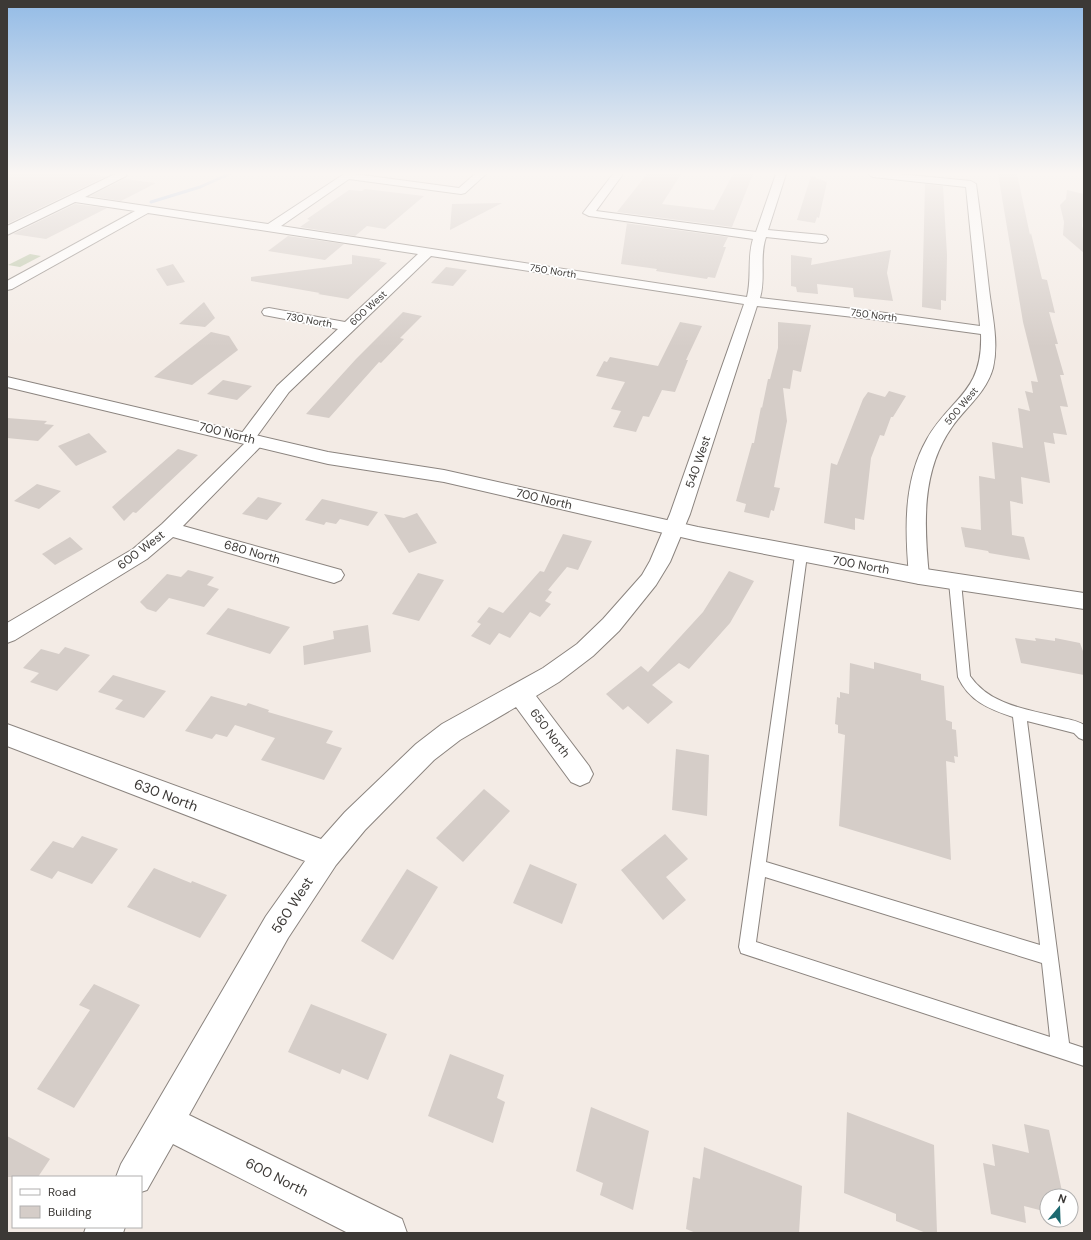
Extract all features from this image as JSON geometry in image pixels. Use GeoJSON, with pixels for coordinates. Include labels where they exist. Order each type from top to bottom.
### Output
{"type":"FeatureCollection","features":[{"type":"Feature","properties":{"kind":"street"},"geometry":{"type":"LineString","coordinates":[[7,286],[105,232]]}},
{"type":"Feature","properties":{"kind":"street","name":"750 North"},"geometry":{"type":"LineString","coordinates":[[295,232],[752,302],[871,315],[987,331]]}},
{"type":"Feature","properties":{"kind":"street"},"geometry":{"type":"LineString","coordinates":[[737,232],[822,239]]}},
{"type":"Feature","properties":{"kind":"street","name":"540 West"},"geometry":{"type":"LineString","coordinates":[[519,692],[551,675],[585,650],[611,625],[649,580],[660,562],[675,529],[752,302],[757,281],[755,254],[762,232]]}},
{"type":"Feature","properties":{"kind":"street","name":"500 West"},"geometry":{"type":"LineString","coordinates":[[919,576],[916,545],[918,495],[924,462],[935,438],[947,422],[972,395],[981,382],[988,358],[987,331],[976,232]]}},
{"type":"Feature","properties":{"kind":"street","name":"600 West"},"geometry":{"type":"LineString","coordinates":[[7,634],[140,554],[169,529],[251,439],[283,389],[428,252]]}},
{"type":"Feature","properties":{"kind":"street","name":"730 North"},"geometry":{"type":"LineString","coordinates":[[269,312],[349,327]]}},
{"type":"Feature","properties":{"kind":"street","name":"700 North"},"geometry":{"type":"LineString","coordinates":[[7,382],[328,458],[444,476],[675,529],[802,555],[955,582],[1084,601]]}},
{"type":"Feature","properties":{"kind":"street","name":"680 North"},"geometry":{"type":"LineString","coordinates":[[169,529],[334,575]]}},
{"type":"Feature","properties":{"kind":"street","name":"650 North"},"geometry":{"type":"LineString","coordinates":[[519,692],[580,774]]}},
{"type":"Feature","properties":{"kind":"street","name":"560 West"},"geometry":{"type":"LineString","coordinates":[[135,1176],[277,927],[326,855],[370,805],[425,752],[451,732],[519,692]]}},
{"type":"Feature","properties":{"kind":"street","name":"630 North"},"geometry":{"type":"LineString","coordinates":[[7,735],[326,855]]}},
{"type":"Feature","properties":{"kind":"street","name":"600 North"},"geometry":{"type":"LineString","coordinates":[[166,1122],[388,1233]]}},
{"type":"Feature","properties":{"kind":"lane"},"geometry":{"type":"LineString","coordinates":[[802,555],[747,947],[1084,1057]]}},
{"type":"Feature","properties":{"kind":"lane"},"geometry":{"type":"LineString","coordinates":[[955,582],[964,677],[972,690],[989,703],[1019,713],[1078,728],[1084,734]]}},
{"type":"Feature","properties":{"kind":"lane"},"geometry":{"type":"LineString","coordinates":[[1019,713],[1061,1050]]}},
{"type":"Feature","properties":{"kind":"lane"},"geometry":{"type":"LineString","coordinates":[[758,867],[1050,957]]}},
{"type":"Feature","properties":{"kind":"green space"},"geometry":{"type":"Polygon","coordinates":[[[30,254],[41,256],[20,267],[8,265],[30,254]]]}},
{"type":"Feature","properties":{"kind":"building"},"geometry":{"type":"Polygon","coordinates":[[[17,232],[60,232],[46,239],[13,234],[17,232]]]}},
{"type":"Feature","properties":{"kind":"building"},"geometry":{"type":"Polygon","coordinates":[[[330,232],[360,232],[355,236],[330,232]]]}},
{"type":"Feature","properties":{"kind":"building"},"geometry":{"type":"Polygon","coordinates":[[[626,232],[691,232],[728,237],[723,247],[726,247],[715,278],[708,277],[707,279],[656,271],[657,269],[621,264],[626,232]]]}},
{"type":"Feature","properties":{"kind":"building"},"geometry":{"type":"Polygon","coordinates":[[[924,232],[946,232],[947,255],[946,301],[941,300],[941,310],[922,307],[924,232]]]}},
{"type":"Feature","properties":{"kind":"building"},"geometry":{"type":"Polygon","coordinates":[[[1008,232],[1029,232],[1030,235],[1031,233],[1042,279],[1047,280],[1055,313],[1049,312],[1058,344],[1055,344],[1064,375],[1060,375],[1068,407],[1060,406],[1067,435],[1053,433],[1055,444],[1044,442],[1050,483],[1021,477],[1023,504],[1010,501],[1012,535],[1024,537],[1030,560],[965,547],[961,527],[981,530],[979,476],[995,479],[992,442],[1023,448],[1018,408],[1030,411],[1025,391],[1033,393],[1031,381],[1038,382],[1023,322],[1008,232]]]}},
{"type":"Feature","properties":{"kind":"building"},"geometry":{"type":"Polygon","coordinates":[[[1063,232],[1083,232],[1084,253],[1063,235],[1063,232]]]}},
{"type":"Feature","properties":{"kind":"building"},"geometry":{"type":"Polygon","coordinates":[[[288,236],[344,244],[325,260],[268,251],[288,236]]]}},
{"type":"Feature","properties":{"kind":"building"},"geometry":{"type":"Polygon","coordinates":[[[891,250],[887,273],[893,301],[854,297],[853,288],[817,284],[818,294],[797,292],[796,287],[791,286],[791,255],[812,258],[811,265],[891,250]]]}},
{"type":"Feature","properties":{"kind":"building"},"geometry":{"type":"Polygon","coordinates":[[[352,255],[381,259],[379,261],[387,263],[348,299],[251,281],[251,277],[352,264],[352,255]]]}},
{"type":"Feature","properties":{"kind":"building"},"geometry":{"type":"Polygon","coordinates":[[[173,264],[185,282],[167,286],[156,269],[173,264]]]}},
{"type":"Feature","properties":{"kind":"building"},"geometry":{"type":"Polygon","coordinates":[[[446,267],[467,270],[453,286],[431,283],[446,267]]]}},
{"type":"Feature","properties":{"kind":"building"},"geometry":{"type":"Polygon","coordinates":[[[204,302],[215,318],[205,327],[179,324],[204,302]]]}},
{"type":"Feature","properties":{"kind":"building"},"geometry":{"type":"Polygon","coordinates":[[[403,312],[422,316],[400,338],[404,339],[381,363],[379,362],[329,418],[306,414],[356,359],[403,312]]]}},
{"type":"Feature","properties":{"kind":"building"},"geometry":{"type":"Polygon","coordinates":[[[680,322],[702,326],[686,360],[688,360],[675,392],[662,390],[649,417],[643,416],[636,432],[613,427],[621,411],[611,409],[625,382],[596,376],[604,361],[607,362],[610,357],[658,366],[680,322]]]}},
{"type":"Feature","properties":{"kind":"building"},"geometry":{"type":"Polygon","coordinates":[[[778,322],[811,325],[801,372],[793,370],[790,389],[783,388],[787,421],[774,487],[780,488],[774,511],[771,510],[769,518],[744,512],[746,504],[736,501],[752,443],[754,443],[768,379],[770,379],[778,348],[778,322]]]}},
{"type":"Feature","properties":{"kind":"building"},"geometry":{"type":"Polygon","coordinates":[[[211,332],[229,336],[238,350],[192,385],[154,377],[211,332]]]}},
{"type":"Feature","properties":{"kind":"building"},"geometry":{"type":"Polygon","coordinates":[[[223,380],[252,386],[237,400],[207,394],[223,380]]]}},
{"type":"Feature","properties":{"kind":"building"},"geometry":{"type":"Polygon","coordinates":[[[889,391],[906,396],[893,417],[891,417],[884,436],[880,435],[871,458],[864,520],[855,518],[855,530],[824,523],[831,463],[837,465],[863,399],[868,392],[885,397],[889,391]]]}},
{"type":"Feature","properties":{"kind":"building"},"geometry":{"type":"Polygon","coordinates":[[[7,418],[47,421],[44,424],[54,425],[38,441],[7,438],[7,418]]]}},
{"type":"Feature","properties":{"kind":"building"},"geometry":{"type":"Polygon","coordinates":[[[89,433],[107,452],[76,466],[58,446],[89,433]]]}},
{"type":"Feature","properties":{"kind":"building"},"geometry":{"type":"Polygon","coordinates":[[[178,449],[198,455],[136,513],[133,512],[124,521],[112,507],[178,449]]]}},
{"type":"Feature","properties":{"kind":"building"},"geometry":{"type":"Polygon","coordinates":[[[37,484],[61,491],[39,509],[14,501],[37,484]]]}},
{"type":"Feature","properties":{"kind":"building"},"geometry":{"type":"Polygon","coordinates":[[[258,497],[282,503],[267,520],[242,514],[258,497]]]}},
{"type":"Feature","properties":{"kind":"building"},"geometry":{"type":"Polygon","coordinates":[[[322,499],[378,512],[368,526],[340,519],[336,524],[326,522],[324,525],[305,520],[322,499]]]}},
{"type":"Feature","properties":{"kind":"building"},"geometry":{"type":"Polygon","coordinates":[[[417,513],[437,543],[409,553],[384,514],[404,518],[417,513]]]}},
{"type":"Feature","properties":{"kind":"building"},"geometry":{"type":"Polygon","coordinates":[[[563,534],[592,541],[578,570],[567,567],[548,590],[552,592],[545,601],[551,604],[540,617],[530,612],[510,638],[499,633],[490,645],[471,636],[481,624],[477,622],[489,607],[503,613],[540,571],[544,572],[563,534]]]}},
{"type":"Feature","properties":{"kind":"building"},"geometry":{"type":"Polygon","coordinates":[[[70,537],[83,549],[55,565],[42,554],[70,537]]]}},
{"type":"Feature","properties":{"kind":"building"},"geometry":{"type":"Polygon","coordinates":[[[188,570],[214,577],[207,585],[219,589],[204,607],[169,598],[156,612],[147,609],[140,602],[167,574],[181,577],[188,570]]]}},
{"type":"Feature","properties":{"kind":"building"},"geometry":{"type":"Polygon","coordinates":[[[729,571],[754,581],[730,623],[689,669],[679,663],[652,685],[673,702],[648,724],[628,706],[623,710],[606,694],[641,666],[648,672],[703,612],[729,571]]]}},
{"type":"Feature","properties":{"kind":"building"},"geometry":{"type":"Polygon","coordinates":[[[418,573],[444,580],[419,621],[392,614],[418,573]]]}},
{"type":"Feature","properties":{"kind":"building"},"geometry":{"type":"Polygon","coordinates":[[[228,608],[290,627],[270,654],[206,634],[228,608]]]}},
{"type":"Feature","properties":{"kind":"building"},"geometry":{"type":"Polygon","coordinates":[[[368,625],[371,652],[304,665],[303,646],[334,639],[333,631],[368,625]]]}},
{"type":"Feature","properties":{"kind":"building"},"geometry":{"type":"Polygon","coordinates":[[[1015,638],[1036,641],[1035,638],[1055,641],[1055,638],[1080,643],[1084,654],[1084,675],[1021,663],[1015,638]]]}},
{"type":"Feature","properties":{"kind":"building"},"geometry":{"type":"Polygon","coordinates":[[[65,647],[90,655],[57,691],[30,682],[39,673],[23,668],[41,649],[59,654],[65,647]]]}},
{"type":"Feature","properties":{"kind":"building"},"geometry":{"type":"Polygon","coordinates":[[[874,662],[921,674],[921,680],[944,686],[946,720],[952,722],[952,729],[956,730],[958,757],[954,756],[955,763],[946,761],[951,860],[839,826],[845,735],[838,733],[838,725],[835,724],[837,697],[840,698],[840,692],[849,694],[850,663],[874,669],[874,662]]]}},
{"type":"Feature","properties":{"kind":"building"},"geometry":{"type":"Polygon","coordinates":[[[113,675],[166,691],[144,718],[115,709],[123,700],[98,692],[113,675]]]}},
{"type":"Feature","properties":{"kind":"building"},"geometry":{"type":"Polygon","coordinates":[[[211,696],[246,706],[248,703],[269,710],[268,712],[333,731],[326,743],[342,748],[324,780],[261,760],[275,738],[235,725],[227,737],[216,734],[212,739],[185,731],[211,696]]]}},
{"type":"Feature","properties":{"kind":"building"},"geometry":{"type":"Polygon","coordinates":[[[676,749],[709,755],[707,816],[672,810],[676,749]]]}},
{"type":"Feature","properties":{"kind":"building"},"geometry":{"type":"Polygon","coordinates":[[[484,789],[510,811],[463,862],[436,838],[484,789]]]}},
{"type":"Feature","properties":{"kind":"building"},"geometry":{"type":"Polygon","coordinates":[[[665,834],[688,859],[666,877],[686,900],[663,920],[621,870],[665,834]]]}},
{"type":"Feature","properties":{"kind":"building"},"geometry":{"type":"Polygon","coordinates":[[[82,836],[118,849],[92,884],[58,871],[52,879],[30,870],[53,841],[73,848],[82,836]]]}},
{"type":"Feature","properties":{"kind":"building"},"geometry":{"type":"Polygon","coordinates":[[[530,864],[577,884],[562,924],[513,903],[530,864]]]}},
{"type":"Feature","properties":{"kind":"building"},"geometry":{"type":"Polygon","coordinates":[[[154,868],[191,883],[192,881],[227,895],[200,938],[127,907],[154,868]]]}},
{"type":"Feature","properties":{"kind":"building"},"geometry":{"type":"Polygon","coordinates":[[[407,869],[438,887],[393,960],[361,941],[407,869]]]}},
{"type":"Feature","properties":{"kind":"building"},"geometry":{"type":"Polygon","coordinates":[[[94,984],[140,1005],[74,1108],[37,1089],[90,1010],[79,1005],[94,984]]]}},
{"type":"Feature","properties":{"kind":"building"},"geometry":{"type":"Polygon","coordinates":[[[311,1004],[387,1034],[368,1080],[342,1069],[340,1074],[288,1052],[311,1004]]]}},
{"type":"Feature","properties":{"kind":"building"},"geometry":{"type":"Polygon","coordinates":[[[450,1054],[504,1075],[497,1098],[505,1102],[493,1143],[428,1116],[450,1054]]]}},
{"type":"Feature","properties":{"kind":"building"},"geometry":{"type":"Polygon","coordinates":[[[591,1107],[649,1131],[633,1210],[600,1195],[603,1183],[576,1171],[591,1107]]]}},
{"type":"Feature","properties":{"kind":"building"},"geometry":{"type":"Polygon","coordinates":[[[847,1112],[934,1145],[937,1233],[926,1233],[896,1221],[896,1214],[844,1193],[847,1112]]]}},
{"type":"Feature","properties":{"kind":"building"},"geometry":{"type":"Polygon","coordinates":[[[1024,1124],[1049,1130],[1061,1188],[1039,1188],[1039,1210],[1024,1206],[1026,1223],[991,1214],[983,1163],[995,1166],[992,1144],[1029,1153],[1024,1124]]]}},
{"type":"Feature","properties":{"kind":"building"},"geometry":{"type":"Polygon","coordinates":[[[7,1136],[50,1159],[39,1176],[7,1177],[7,1136]]]}},
{"type":"Feature","properties":{"kind":"building"},"geometry":{"type":"Polygon","coordinates":[[[704,1147],[802,1186],[799,1233],[696,1233],[686,1229],[693,1177],[700,1179],[704,1147]]]}}]}
